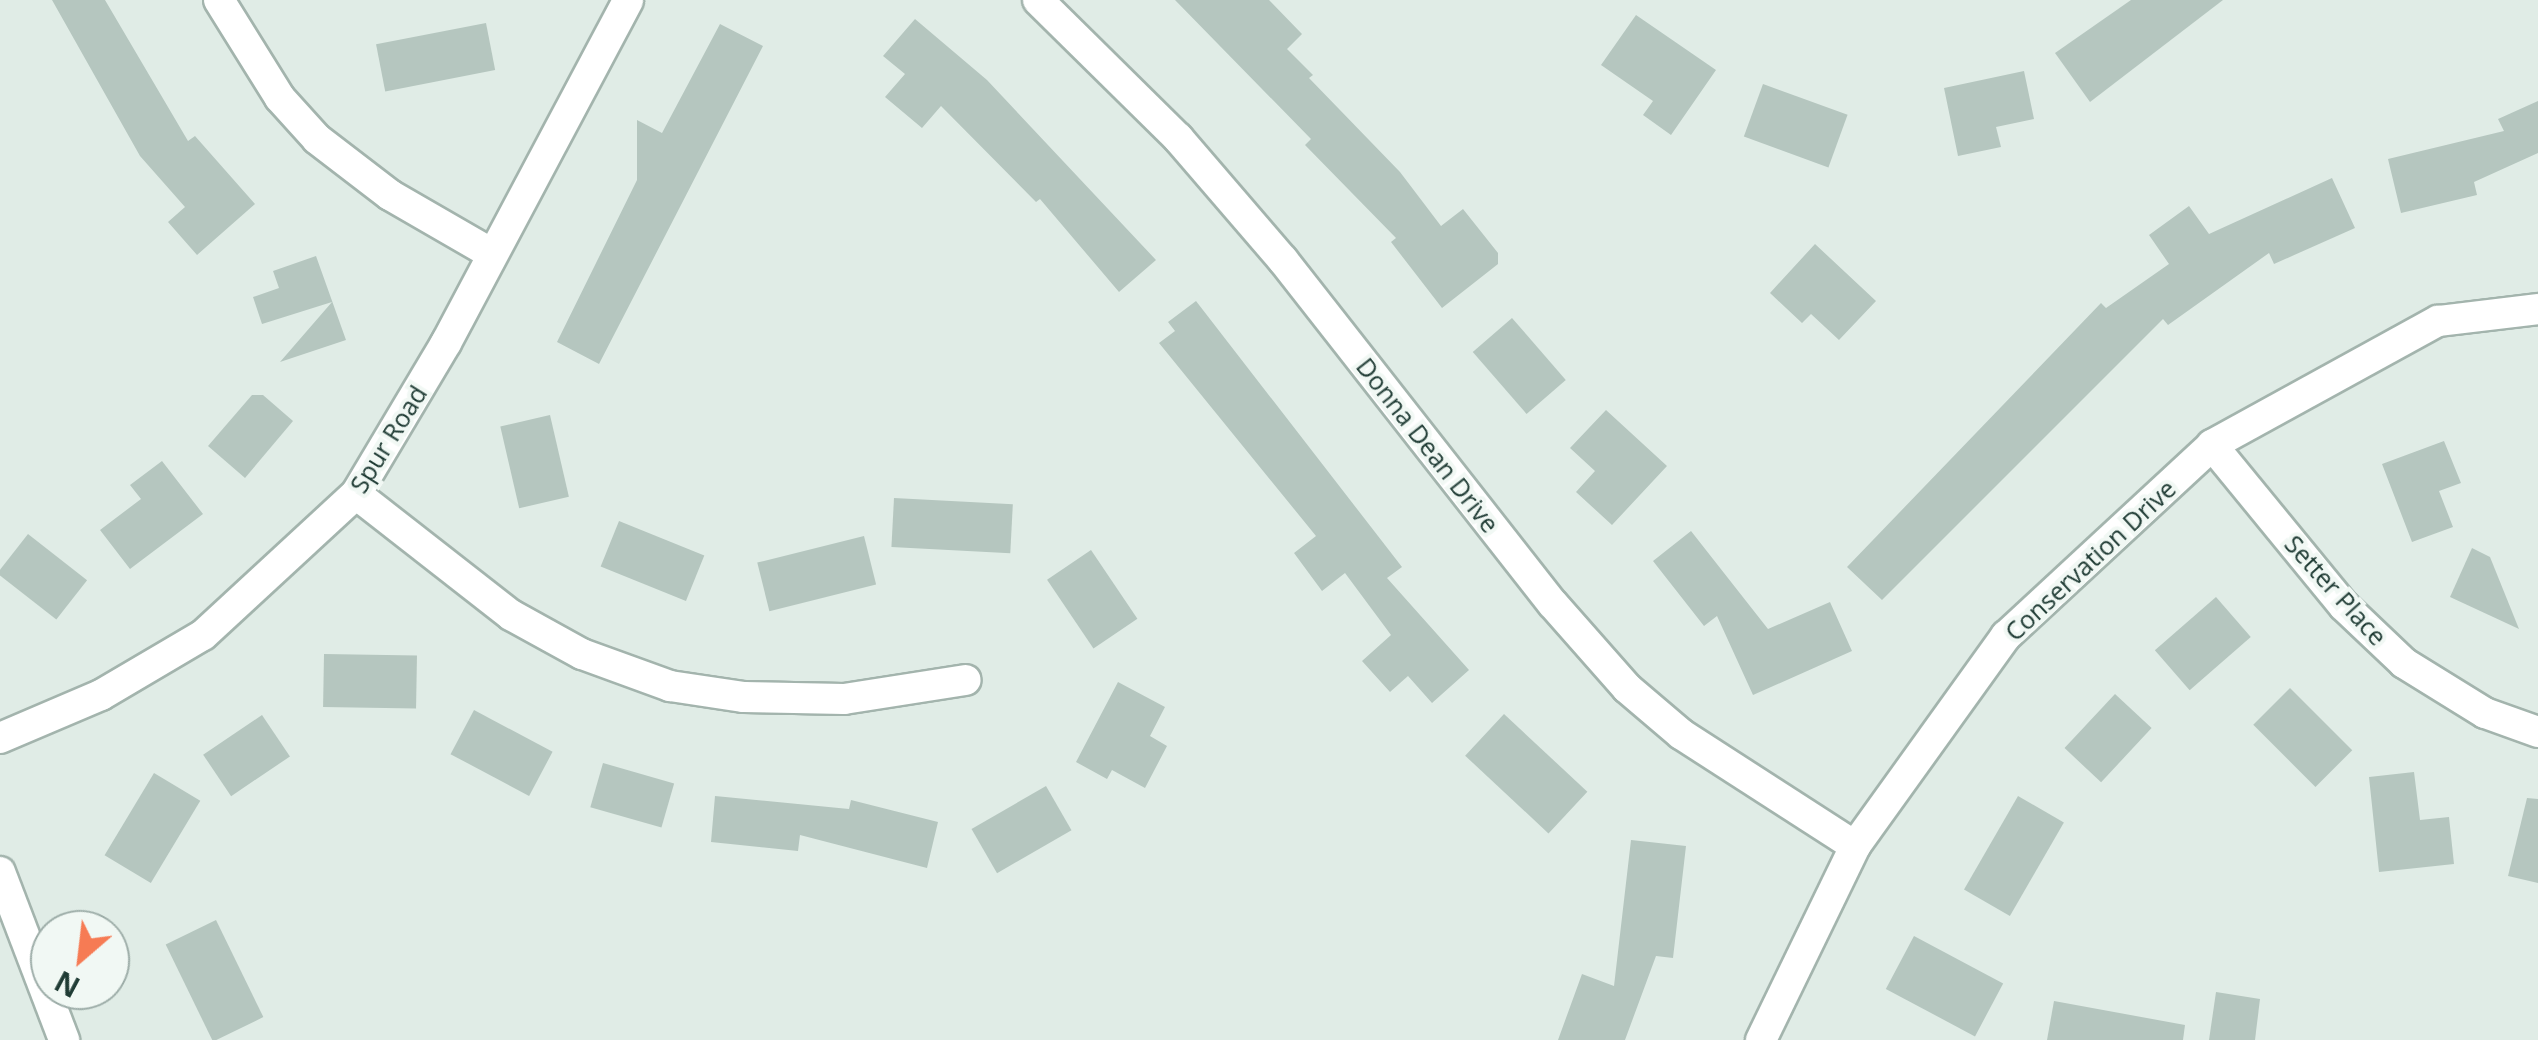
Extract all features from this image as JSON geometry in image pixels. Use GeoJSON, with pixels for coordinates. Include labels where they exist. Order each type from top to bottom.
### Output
{"type":"FeatureCollection","features":[{"type":"Feature","properties":{"kind":"street"},"geometry":{"type":"LineString","coordinates":[[219,0],[280,98],[317,139],[390,195],[492,254]]}},
{"type":"Feature","properties":{"kind":"street","name":"Spur Road"},"geometry":{"type":"LineString","coordinates":[[0,738],[101,695],[204,635],[356,494],[492,254],[628,0]]}},
{"type":"Feature","properties":{"kind":"street","name":"Donna Dean Drive"},"geometry":{"type":"LineString","coordinates":[[1038,0],[1178,138],[1260,233],[1553,604],[1628,688],[1696,744],[1855,846]]}},
{"type":"Feature","properties":{"kind":"street","name":"Conservation Drive"},"geometry":{"type":"LineString","coordinates":[[1761,1040],[1855,846],[2006,636],[2212,445],[2438,321],[2538,309]]}},
{"type":"Feature","properties":{"kind":"street","name":"Setter Place"},"geometry":{"type":"LineString","coordinates":[[2212,445],[2344,606],[2404,663],[2485,712],[2538,732]]}},
{"type":"Feature","properties":{"kind":"street"},"geometry":{"type":"LineString","coordinates":[[356,494],[511,615],[642,677],[744,697],[844,699],[966,680]]}},
{"type":"Feature","properties":{"kind":"street"},"geometry":{"type":"LineString","coordinates":[[0,872],[64,1040]]}},
{"type":"Feature","properties":{"kind":"building"},"geometry":{"type":"Polygon","coordinates":[[[52,0],[105,0],[188,141],[195,136],[255,204],[197,255],[168,222],[185,207],[140,156],[52,0]]]}},
{"type":"Feature","properties":{"kind":"building"},"geometry":{"type":"Polygon","coordinates":[[[1175,0],[1269,0],[1302,34],[1287,49],[1313,75],[1309,78],[1400,172],[1441,226],[1463,209],[1498,253],[1498,264],[1442,308],[1391,242],[1396,238],[1305,145],[1311,139],[1175,0]]]}},
{"type":"Feature","properties":{"kind":"building"},"geometry":{"type":"Polygon","coordinates":[[[2131,0],[2223,0],[2090,102],[2055,53],[2131,0]]]}},
{"type":"Feature","properties":{"kind":"building"},"geometry":{"type":"Polygon","coordinates":[[[1636,15],[1716,70],[1671,135],[1643,115],[1653,101],[1601,65],[1636,15]]]}},
{"type":"Feature","properties":{"kind":"building"},"geometry":{"type":"Polygon","coordinates":[[[915,19],[987,80],[1156,260],[1119,292],[1040,199],[1036,202],[941,106],[922,128],[885,97],[905,74],[883,56],[915,19]]]}},
{"type":"Feature","properties":{"kind":"building"},"geometry":{"type":"Polygon","coordinates":[[[486,23],[495,70],[385,91],[376,44],[486,23]]]}},
{"type":"Feature","properties":{"kind":"building"},"geometry":{"type":"Polygon","coordinates":[[[720,24],[763,46],[599,364],[557,342],[637,180],[637,120],[662,133],[720,24]]]}},
{"type":"Feature","properties":{"kind":"building"},"geometry":{"type":"Polygon","coordinates":[[[2024,71],[2034,119],[1996,127],[2001,147],[1958,156],[1944,88],[2024,71]]]}},
{"type":"Feature","properties":{"kind":"building"},"geometry":{"type":"Polygon","coordinates":[[[1763,84],[1848,115],[1828,167],[1744,137],[1763,84]]]}},
{"type":"Feature","properties":{"kind":"building"},"geometry":{"type":"Polygon","coordinates":[[[2538,101],[2538,153],[2474,182],[2477,195],[2401,213],[2388,159],[2504,131],[2498,119],[2538,101]]]}},
{"type":"Feature","properties":{"kind":"building"},"geometry":{"type":"Polygon","coordinates":[[[2332,178],[2355,228],[2274,264],[2269,253],[2168,325],[2163,319],[1882,600],[1847,567],[2101,303],[2106,308],[2169,264],[2149,235],[2189,206],[2209,234],[2332,178]]]}},
{"type":"Feature","properties":{"kind":"building"},"geometry":{"type":"Polygon","coordinates":[[[1815,244],[1876,301],[1839,340],[1811,314],[1802,323],[1770,293],[1815,244]]]}},
{"type":"Feature","properties":{"kind":"building"},"geometry":{"type":"Polygon","coordinates":[[[316,256],[346,340],[280,362],[332,302],[262,324],[253,297],[279,288],[273,271],[316,256]]]}},
{"type":"Feature","properties":{"kind":"building"},"geometry":{"type":"Polygon","coordinates":[[[1196,301],[1402,567],[1387,578],[1469,670],[1432,703],[1408,676],[1390,692],[1362,661],[1391,635],[1345,573],[1322,591],[1294,553],[1316,536],[1159,343],[1175,331],[1168,322],[1196,301]]]}},
{"type":"Feature","properties":{"kind":"building"},"geometry":{"type":"Polygon","coordinates":[[[1512,318],[1566,380],[1527,414],[1473,352],[1512,318]]]}},
{"type":"Feature","properties":{"kind":"building"},"geometry":{"type":"Polygon","coordinates":[[[252,395],[263,395],[293,421],[245,478],[208,446],[252,395]]]}},
{"type":"Feature","properties":{"kind":"building"},"geometry":{"type":"Polygon","coordinates":[[[1606,410],[1667,466],[1612,525],[1576,492],[1595,471],[1570,448],[1606,410]]]}},
{"type":"Feature","properties":{"kind":"building"},"geometry":{"type":"Polygon","coordinates":[[[550,415],[569,497],[519,508],[500,426],[550,415]]]}},
{"type":"Feature","properties":{"kind":"building"},"geometry":{"type":"Polygon","coordinates":[[[2444,441],[2461,483],[2439,491],[2453,527],[2412,542],[2382,464],[2444,441]]]}},
{"type":"Feature","properties":{"kind":"building"},"geometry":{"type":"Polygon","coordinates":[[[162,461],[203,514],[130,569],[100,530],[141,499],[130,485],[162,461]]]}},
{"type":"Feature","properties":{"kind":"building"},"geometry":{"type":"Polygon","coordinates":[[[894,498],[1013,504],[1010,553],[891,547],[894,498]]]}},
{"type":"Feature","properties":{"kind":"building"},"geometry":{"type":"Polygon","coordinates":[[[619,521],[704,555],[686,601],[601,566],[619,521]]]}},
{"type":"Feature","properties":{"kind":"building"},"geometry":{"type":"Polygon","coordinates":[[[1691,531],[1768,629],[1830,602],[1852,651],[1753,695],[1717,616],[1704,626],[1653,561],[1691,531]]]}},
{"type":"Feature","properties":{"kind":"building"},"geometry":{"type":"Polygon","coordinates":[[[28,534],[87,580],[56,620],[0,576],[0,570],[28,534]]]}},
{"type":"Feature","properties":{"kind":"building"},"geometry":{"type":"Polygon","coordinates":[[[864,536],[876,585],[769,611],[757,563],[864,536]]]}},
{"type":"Feature","properties":{"kind":"building"},"geometry":{"type":"Polygon","coordinates":[[[2472,548],[2490,557],[2519,629],[2450,597],[2472,548]]]}},
{"type":"Feature","properties":{"kind":"building"},"geometry":{"type":"Polygon","coordinates":[[[1091,550],[1137,619],[1093,648],[1047,580],[1091,550]]]}},
{"type":"Feature","properties":{"kind":"building"},"geometry":{"type":"Polygon","coordinates":[[[2216,597],[2251,637],[2190,690],[2155,650],[2216,597]]]}},
{"type":"Feature","properties":{"kind":"building"},"geometry":{"type":"Polygon","coordinates":[[[324,654],[417,656],[416,709],[323,707],[324,654]]]}},
{"type":"Feature","properties":{"kind":"building"},"geometry":{"type":"Polygon","coordinates":[[[1118,682],[1165,707],[1150,736],[1167,746],[1145,788],[1112,770],[1107,779],[1076,762],[1118,682]]]}},
{"type":"Feature","properties":{"kind":"building"},"geometry":{"type":"Polygon","coordinates":[[[2290,688],[2352,750],[2315,787],[2253,725],[2290,688]]]}},
{"type":"Feature","properties":{"kind":"building"},"geometry":{"type":"Polygon","coordinates":[[[2115,694],[2152,728],[2101,782],[2065,748],[2115,694]]]}},
{"type":"Feature","properties":{"kind":"building"},"geometry":{"type":"Polygon","coordinates":[[[474,710],[553,752],[529,796],[451,754],[474,710]]]}},
{"type":"Feature","properties":{"kind":"building"},"geometry":{"type":"Polygon","coordinates":[[[1504,714],[1587,792],[1549,833],[1465,756],[1504,714]]]}},
{"type":"Feature","properties":{"kind":"building"},"geometry":{"type":"Polygon","coordinates":[[[262,715],[290,756],[231,796],[203,755],[262,715]]]}},
{"type":"Feature","properties":{"kind":"building"},"geometry":{"type":"Polygon","coordinates":[[[603,763],[674,783],[661,828],[590,807],[603,763]]]}},
{"type":"Feature","properties":{"kind":"building"},"geometry":{"type":"Polygon","coordinates":[[[2414,772],[2420,820],[2449,817],[2454,864],[2379,872],[2369,777],[2414,772]]]}},
{"type":"Feature","properties":{"kind":"building"},"geometry":{"type":"Polygon","coordinates":[[[154,773],[200,801],[151,883],[105,855],[154,773]]]}},
{"type":"Feature","properties":{"kind":"building"},"geometry":{"type":"Polygon","coordinates":[[[1046,786],[1072,830],[997,873],[972,829],[1046,786]]]}},
{"type":"Feature","properties":{"kind":"building"},"geometry":{"type":"Polygon","coordinates":[[[715,796],[849,809],[851,800],[938,822],[927,868],[800,835],[798,851],[711,842],[715,796]]]}},
{"type":"Feature","properties":{"kind":"building"},"geometry":{"type":"Polygon","coordinates":[[[2018,796],[2064,822],[2010,916],[1964,890],[2018,796]]]}},
{"type":"Feature","properties":{"kind":"building"},"geometry":{"type":"Polygon","coordinates":[[[2527,798],[2538,799],[2538,883],[2508,876],[2527,798]]]}},
{"type":"Feature","properties":{"kind":"building"},"geometry":{"type":"Polygon","coordinates":[[[1631,840],[1686,846],[1673,958],[1656,956],[1625,1040],[1558,1040],[1582,974],[1614,986],[1631,840]]]}},
{"type":"Feature","properties":{"kind":"building"},"geometry":{"type":"Polygon","coordinates":[[[216,920],[263,1017],[212,1040],[166,945],[216,920]]]}},
{"type":"Feature","properties":{"kind":"building"},"geometry":{"type":"Polygon","coordinates":[[[1914,936],[2003,983],[1975,1036],[1886,989],[1914,936]]]}},
{"type":"Feature","properties":{"kind":"building"},"geometry":{"type":"Polygon","coordinates":[[[2216,992],[2260,999],[2255,1040],[2209,1040],[2216,992]]]}},
{"type":"Feature","properties":{"kind":"building"},"geometry":{"type":"Polygon","coordinates":[[[2054,1001],[2185,1025],[2183,1040],[2047,1040],[2054,1001]]]}}]}
